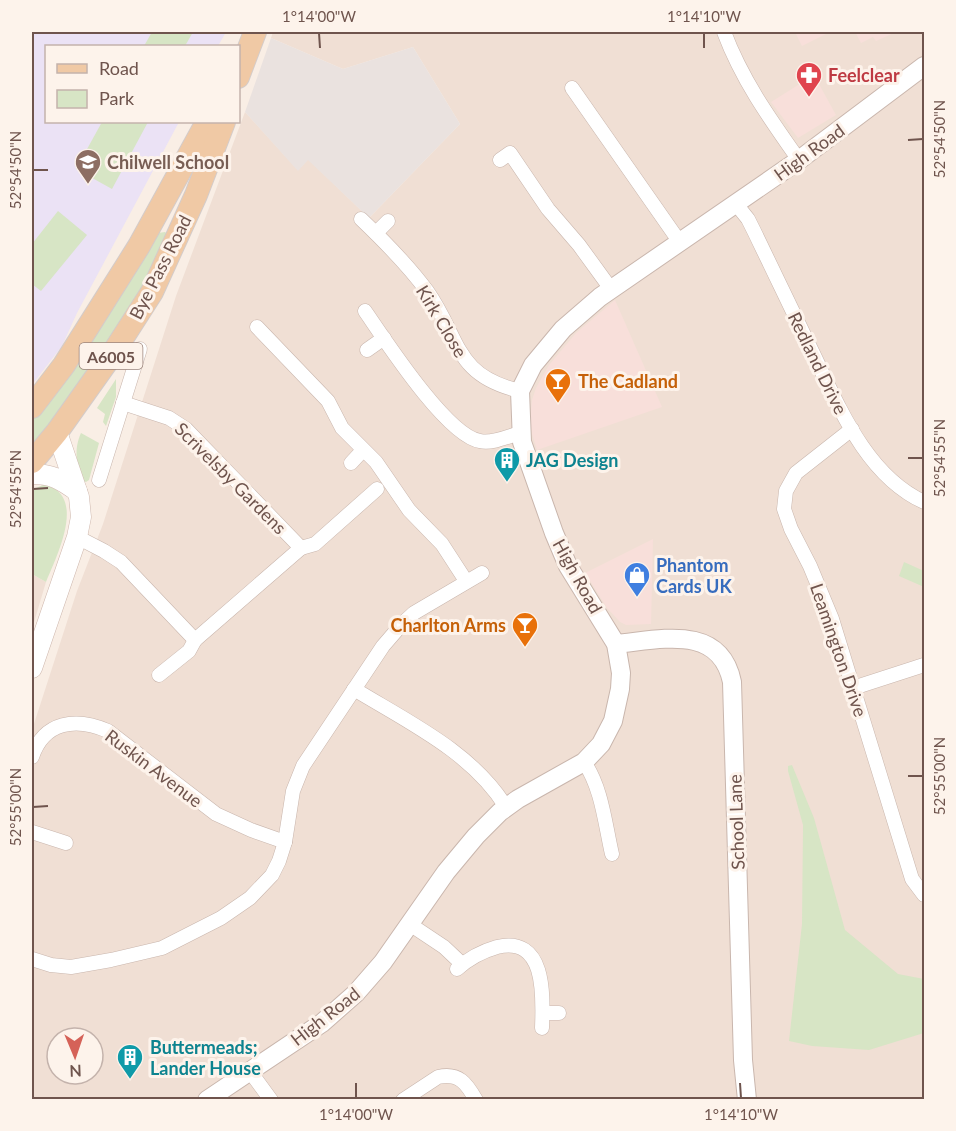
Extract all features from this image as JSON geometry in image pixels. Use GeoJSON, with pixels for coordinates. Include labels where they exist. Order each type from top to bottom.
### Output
{"type":"FeatureCollection","features":[{"type":"Feature","properties":{"kind":"main road"},"geometry":{"type":"LineString","coordinates":[[242,60],[255,32]]}},
{"type":"Feature","properties":{"kind":"main road","name":"Bye Pass Road"},"geometry":{"type":"LineString","coordinates":[[32,407],[64,365],[139,246],[206,123]]}},
{"type":"Feature","properties":{"kind":"main road","name":"Bye Pass Road"},"geometry":{"type":"LineString","coordinates":[[32,462],[57,432],[111,356],[152,292],[196,195],[224,123]]}},
{"type":"Feature","properties":{"kind":"main road"},"geometry":{"type":"LineString","coordinates":[[33,659],[81,517],[77,491],[57,432]]}},
{"type":"Feature","properties":{"kind":"main road"},"geometry":{"type":"LineString","coordinates":[[32,474],[47,474],[77,491]]}},
{"type":"Feature","properties":{"kind":"street"},"geometry":{"type":"LineString","coordinates":[[724,32],[741,73],[799,160]]}},
{"type":"Feature","properties":{"kind":"street","name":"High Road"},"geometry":{"type":"LineString","coordinates":[[207,1100],[322,1023],[339,1009],[367,982],[461,854],[506,807],[584,762],[602,744],[607,735],[618,705],[621,673],[616,644],[568,566],[529,464],[520,433],[520,391],[533,365],[548,345],[577,316],[612,289],[799,160],[924,66]]}},
{"type":"Feature","properties":{"kind":"street"},"geometry":{"type":"LineString","coordinates":[[572,87],[679,241]]}},
{"type":"Feature","properties":{"kind":"street"},"geometry":{"type":"LineString","coordinates":[[500,160],[510,153],[548,209],[612,289]]}},
{"type":"Feature","properties":{"kind":"street","name":"Redland Drive"},"geometry":{"type":"LineString","coordinates":[[736,204],[748,219],[852,429],[880,468],[906,491],[924,502]]}},
{"type":"Feature","properties":{"kind":"street","name":"Kirk Close"},"geometry":{"type":"LineString","coordinates":[[361,219],[426,290],[470,367],[489,381],[520,391]]}},
{"type":"Feature","properties":{"kind":"street"},"geometry":{"type":"LineString","coordinates":[[376,233],[388,221]]}},
{"type":"Feature","properties":{"kind":"street"},"geometry":{"type":"LineString","coordinates":[[365,311],[404,369],[460,433],[481,442],[520,433]]}},
{"type":"Feature","properties":{"kind":"street"},"geometry":{"type":"LineString","coordinates":[[257,327],[328,401],[342,428],[376,462],[409,510],[442,544],[466,581]]}},
{"type":"Feature","properties":{"kind":"street"},"geometry":{"type":"LineString","coordinates":[[367,350],[384,338]]}},
{"type":"Feature","properties":{"kind":"street","name":"Bye Pass Road"},"geometry":{"type":"LineString","coordinates":[[99,480],[140,349]]}},
{"type":"Feature","properties":{"kind":"street","name":"Scrivelsby Gardens"},"geometry":{"type":"LineString","coordinates":[[123,403],[170,418],[186,429],[301,548]]}},
{"type":"Feature","properties":{"kind":"street","name":"Leamington Drive"},"geometry":{"type":"LineString","coordinates":[[852,429],[796,473],[786,491],[784,509],[832,619],[912,879],[924,895]]}},
{"type":"Feature","properties":{"kind":"street"},"geometry":{"type":"LineString","coordinates":[[351,463],[363,450]]}},
{"type":"Feature","properties":{"kind":"street","name":"Scrivelsby Gardens"},"geometry":{"type":"LineString","coordinates":[[159,675],[189,651],[195,640],[301,548],[315,544],[377,489]]}},
{"type":"Feature","properties":{"kind":"street"},"geometry":{"type":"LineString","coordinates":[[76,537],[104,551],[126,567],[195,640]]}},
{"type":"Feature","properties":{"kind":"street"},"geometry":{"type":"LineString","coordinates":[[32,959],[70,968],[175,943],[221,918],[250,898],[272,875],[285,842],[291,801],[303,766],[382,646],[402,624],[428,604],[482,573]]}},
{"type":"Feature","properties":{"kind":"street","name":"School Lane"},"geometry":{"type":"LineString","coordinates":[[616,644],[689,638],[708,645],[722,658],[730,672],[743,1060],[747,1100]]}},
{"type":"Feature","properties":{"kind":"street"},"geometry":{"type":"LineString","coordinates":[[853,688],[924,665]]}},
{"type":"Feature","properties":{"kind":"street"},"geometry":{"type":"LineString","coordinates":[[354,689],[470,762],[492,785],[506,807]]}},
{"type":"Feature","properties":{"kind":"street","name":"Ruskin Avenue"},"geometry":{"type":"LineString","coordinates":[[32,757],[41,739],[54,729],[70,723],[98,727],[108,731],[216,814],[285,842]]}},
{"type":"Feature","properties":{"kind":"street"},"geometry":{"type":"LineString","coordinates":[[584,762],[596,786],[612,854]]}},
{"type":"Feature","properties":{"kind":"street"},"geometry":{"type":"LineString","coordinates":[[32,832],[66,843]]}},
{"type":"Feature","properties":{"kind":"street"},"geometry":{"type":"LineString","coordinates":[[411,925],[444,947],[460,967],[481,953],[500,947],[516,946],[522,949],[533,960],[540,974],[543,988],[542,1028]]}},
{"type":"Feature","properties":{"kind":"street"},"geometry":{"type":"LineString","coordinates":[[543,1013],[559,1013]]}},
{"type":"Feature","properties":{"kind":"street"},"geometry":{"type":"LineString","coordinates":[[249,1070],[271,1100]]}},
{"type":"Feature","properties":{"kind":"street"},"geometry":{"type":"LineString","coordinates":[[403,1100],[438,1077],[456,1076],[463,1081],[476,1100]]}},
{"type":"Feature","properties":{"kind":"shaded area","name":"Chilwell School"},"geometry":{"type":"Polygon","coordinates":[[[32,32],[226,32],[219,45],[45,45],[45,123],[178,123],[77,313],[62,346],[32,385],[32,32]]]}},
{"type":"Feature","properties":{"kind":"shaded area"},"geometry":{"type":"Polygon","coordinates":[[[273,32],[924,32],[924,1099],[32,1100],[32,730],[77,591],[103,524],[176,296],[245,112],[298,170],[308,159],[369,218],[460,124],[413,47],[343,69],[271,38],[273,32]]]}},
{"type":"Feature","properties":{"kind":"shaded area"},"geometry":{"type":"Polygon","coordinates":[[[795,32],[830,32],[802,46],[795,32]]]}},
{"type":"Feature","properties":{"kind":"shaded area"},"geometry":{"type":"Polygon","coordinates":[[[855,32],[896,32],[876,41],[873,37],[861,43],[855,32]]]}},
{"type":"Feature","properties":{"kind":"shaded area"},"geometry":{"type":"Polygon","coordinates":[[[271,38],[343,69],[413,47],[460,124],[369,218],[308,160],[298,171],[245,112],[271,38]]]}},
{"type":"Feature","properties":{"kind":"shaded area"},"geometry":{"type":"Polygon","coordinates":[[[814,75],[836,115],[798,138],[771,102],[814,75]]]}},
{"type":"Feature","properties":{"kind":"shaded area"},"geometry":{"type":"Polygon","coordinates":[[[615,300],[662,407],[537,450],[530,421],[536,388],[549,365],[576,333],[615,300]]]}},
{"type":"Feature","properties":{"kind":"shaded area"},"geometry":{"type":"Polygon","coordinates":[[[653,539],[651,624],[626,625],[607,608],[585,573],[653,539]]]}},
{"type":"Feature","properties":{"kind":"shaded area"},"geometry":{"type":"Polygon","coordinates":[[[32,574],[46,582],[32,629],[32,574]]]}},
{"type":"Feature","properties":{"kind":"green space"},"geometry":{"type":"Polygon","coordinates":[[[152,32],[193,32],[186,45],[145,45],[152,32]]]}},
{"type":"Feature","properties":{"kind":"green space"},"geometry":{"type":"Polygon","coordinates":[[[101,123],[147,123],[112,189],[76,169],[101,123]]]}},
{"type":"Feature","properties":{"kind":"green space"},"geometry":{"type":"Polygon","coordinates":[[[58,211],[87,235],[41,291],[32,284],[32,244],[58,211]]]}},
{"type":"Feature","properties":{"kind":"green space"},"geometry":{"type":"Polygon","coordinates":[[[165,232],[170,237],[126,316],[32,450],[32,421],[81,353],[158,233],[165,232]]]}},
{"type":"Feature","properties":{"kind":"green space"},"geometry":{"type":"Polygon","coordinates":[[[116,379],[116,397],[106,426],[103,422],[105,414],[97,408],[116,379]]]}},
{"type":"Feature","properties":{"kind":"green space"},"geometry":{"type":"Polygon","coordinates":[[[81,433],[99,443],[89,480],[86,482],[83,481],[77,457],[77,446],[81,433]]]}},
{"type":"Feature","properties":{"kind":"green space"},"geometry":{"type":"Polygon","coordinates":[[[43,485],[57,490],[64,500],[67,513],[62,542],[46,582],[32,574],[32,492],[43,485]]]}},
{"type":"Feature","properties":{"kind":"green space"},"geometry":{"type":"Polygon","coordinates":[[[904,562],[924,571],[924,587],[899,576],[904,562]]]}},
{"type":"Feature","properties":{"kind":"green space"},"geometry":{"type":"Polygon","coordinates":[[[792,765],[814,818],[845,930],[898,974],[924,979],[924,1033],[869,1050],[812,1046],[789,1041],[802,924],[803,825],[788,771],[788,766],[792,765]]]}},
{"type":"Feature","properties":{"kind":"place","name":"Feelclear"},"geometry":{"type":"Point","coordinates":[809,98]}},
{"type":"Feature","properties":{"kind":"place","name":"Chilwell School"},"geometry":{"type":"Point","coordinates":[88,185]}},
{"type":"Feature","properties":{"kind":"place","name":"The Cadland"},"geometry":{"type":"Point","coordinates":[558,404]}},
{"type":"Feature","properties":{"kind":"place","name":"JAG Design"},"geometry":{"type":"Point","coordinates":[507,483]}},
{"type":"Feature","properties":{"kind":"place","name":"Phantom Cards UK"},"geometry":{"type":"Point","coordinates":[637,598]}},
{"type":"Feature","properties":{"kind":"place","name":"Charlton Arms"},"geometry":{"type":"Point","coordinates":[525,648]}},
{"type":"Feature","properties":{"kind":"place","name":"Buttermeads; Lander House"},"geometry":{"type":"Point","coordinates":[130,1080]}}]}
